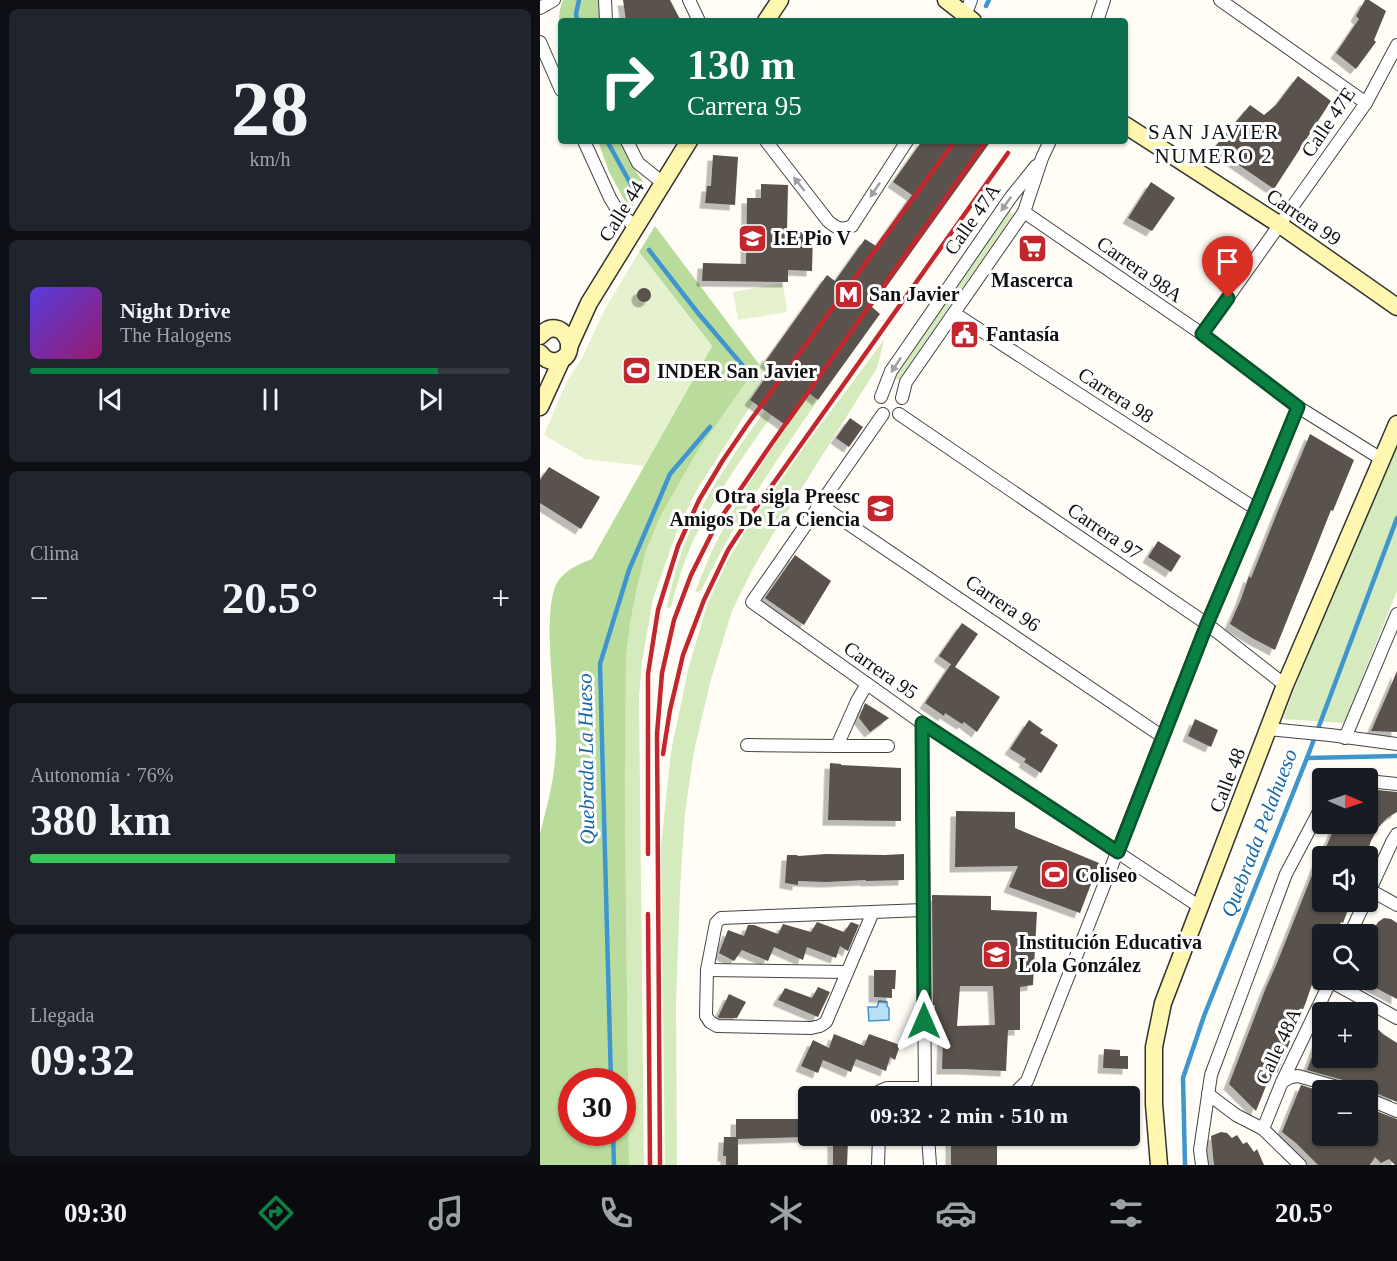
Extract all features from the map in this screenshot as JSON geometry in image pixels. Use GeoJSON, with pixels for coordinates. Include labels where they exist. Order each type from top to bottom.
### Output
{"type":"FeatureCollection","features":[{"type":"Feature","properties":{"kind":"street"},"geometry":{"type":"LineString","coordinates":[[540,8],[554,0]]}},
{"type":"Feature","properties":{"kind":"street"},"geometry":{"type":"LineString","coordinates":[[605,0],[606,18]]}},
{"type":"Feature","properties":{"kind":"street"},"geometry":{"type":"LineString","coordinates":[[689,0],[698,18]]}},
{"type":"Feature","properties":{"kind":"street"},"geometry":{"type":"LineString","coordinates":[[768,18],[780,0]]}},
{"type":"Feature","properties":{"kind":"street"},"geometry":{"type":"LineString","coordinates":[[946,0],[968,14]]}},
{"type":"Feature","properties":{"kind":"street"},"geometry":{"type":"LineString","coordinates":[[1098,18],[1104,0]]}},
{"type":"Feature","properties":{"kind":"street"},"geometry":{"type":"LineString","coordinates":[[1220,0],[1366,103]]}},
{"type":"Feature","properties":{"kind":"street"},"geometry":{"type":"LineString","coordinates":[[540,42],[558,83]]}},
{"type":"Feature","properties":{"kind":"street","name":"Calle 47E"},"geometry":{"type":"LineString","coordinates":[[1202,334],[1366,103],[1397,45]]}},
{"type":"Feature","properties":{"kind":"street","name":"Carrera 99"},"geometry":{"type":"LineString","coordinates":[[1128,127],[1280,225],[1397,307]]}},
{"type":"Feature","properties":{"kind":"street"},"geometry":{"type":"LineString","coordinates":[[585,144],[619,213],[636,227]]}},
{"type":"Feature","properties":{"kind":"street"},"geometry":{"type":"LineString","coordinates":[[628,144],[638,163],[663,183]]}},
{"type":"Feature","properties":{"kind":"street","name":"Calle 44"},"geometry":{"type":"LineString","coordinates":[[541,404],[589,303],[687,144]]}},
{"type":"Feature","properties":{"kind":"street"},"geometry":{"type":"LineString","coordinates":[[767,144],[828,221],[840,229],[845,229],[852,226],[905,144]]}},
{"type":"Feature","properties":{"kind":"street","name":"Calle 47A"},"geometry":{"type":"LineString","coordinates":[[902,398],[906,382],[1024,212],[1049,144]]}},
{"type":"Feature","properties":{"kind":"street","name":"Calle 47A"},"geometry":{"type":"LineString","coordinates":[[881,397],[891,371],[1011,197],[1042,158]]}},
{"type":"Feature","properties":{"kind":"street","name":"Carrera 98A"},"geometry":{"type":"LineString","coordinates":[[1024,212],[1202,334],[1298,407],[1383,460]]}},
{"type":"Feature","properties":{"kind":"street","name":"Calle 44"},"geometry":{"type":"LineString","coordinates":[[547,328],[589,303]]}},
{"type":"Feature","properties":{"kind":"street","name":"Carrera 98"},"geometry":{"type":"LineString","coordinates":[[954,313],[1256,509]]}},
{"type":"Feature","properties":{"kind":"street"},"geometry":{"type":"LineString","coordinates":[[540,354],[554,361],[566,353],[568,338],[566,334],[547,328]]}},
{"type":"Feature","properties":{"kind":"street","name":"Calle 44"},"geometry":{"type":"LineString","coordinates":[[540,354],[541,404]]}},
{"type":"Feature","properties":{"kind":"street"},"geometry":{"type":"LineString","coordinates":[[889,391],[902,398],[904,406],[899,414],[888,416],[883,414],[879,406],[881,397],[889,391]]}},
{"type":"Feature","properties":{"kind":"street"},"geometry":{"type":"LineString","coordinates":[[1022,1086],[1027,1081],[1207,624],[1298,407]]}},
{"type":"Feature","properties":{"kind":"street"},"geometry":{"type":"LineString","coordinates":[[819,504],[883,414]]}},
{"type":"Feature","properties":{"kind":"street","name":"Carrera 97"},"geometry":{"type":"LineString","coordinates":[[899,414],[1207,624],[1286,686]]}},
{"type":"Feature","properties":{"kind":"street","name":"Calle 48"},"geometry":{"type":"LineString","coordinates":[[1159,1165],[1154,1104],[1154,1047],[1164,1003],[1286,686],[1397,424]]}},
{"type":"Feature","properties":{"kind":"street","name":"Carrera 95"},"geometry":{"type":"LineString","coordinates":[[819,504],[752,602],[922,723],[1200,907]]}},
{"type":"Feature","properties":{"kind":"street","name":"Carrera 96"},"geometry":{"type":"LineString","coordinates":[[819,504],[1163,737]]}},
{"type":"Feature","properties":{"kind":"street"},"geometry":{"type":"LineString","coordinates":[[1345,738],[1397,614]]}},
{"type":"Feature","properties":{"kind":"street"},"geometry":{"type":"LineString","coordinates":[[837,746],[867,684]]}},
{"type":"Feature","properties":{"kind":"street"},"geometry":{"type":"LineString","coordinates":[[922,723],[924,1086]]}},
{"type":"Feature","properties":{"kind":"street"},"geometry":{"type":"LineString","coordinates":[[1269,729],[1397,744]]}},
{"type":"Feature","properties":{"kind":"street"},"geometry":{"type":"LineString","coordinates":[[747,745],[888,746]]}},
{"type":"Feature","properties":{"kind":"street"},"geometry":{"type":"LineString","coordinates":[[1378,782],[1397,784]]}},
{"type":"Feature","properties":{"kind":"street"},"geometry":{"type":"LineString","coordinates":[[1202,1165],[1200,1150],[1211,1075],[1286,874],[1312,825]]}},
{"type":"Feature","properties":{"kind":"street"},"geometry":{"type":"LineString","coordinates":[[1378,872],[1397,834]]}},
{"type":"Feature","properties":{"kind":"street"},"geometry":{"type":"LineString","coordinates":[[1378,899],[1397,905]]}},
{"type":"Feature","properties":{"kind":"street"},"geometry":{"type":"LineString","coordinates":[[873,912],[826,1022],[820,1026],[811,1028],[717,1026],[706,1016],[707,970],[716,923],[721,918],[923,910]]}},
{"type":"Feature","properties":{"kind":"street"},"geometry":{"type":"LineString","coordinates":[[707,970],[847,972]]}},
{"type":"Feature","properties":{"kind":"street","name":"Calle 48A"},"geometry":{"type":"LineString","coordinates":[[1263,1130],[1281,1082],[1325,990]]}},
{"type":"Feature","properties":{"kind":"street"},"geometry":{"type":"LineString","coordinates":[[1348,990],[1397,1018]]}},
{"type":"Feature","properties":{"kind":"street"},"geometry":{"type":"LineString","coordinates":[[1281,1082],[1298,1076],[1312,1080]]}},
{"type":"Feature","properties":{"kind":"street"},"geometry":{"type":"LineString","coordinates":[[1208,1094],[1236,1115],[1263,1130],[1300,1165]]}},
{"type":"Feature","properties":{"kind":"street"},"geometry":{"type":"LineString","coordinates":[[1378,1102],[1397,1111]]}},
{"type":"Feature","properties":{"kind":"street"},"geometry":{"type":"LineString","coordinates":[[878,1165],[879,1146]]}},
{"type":"Feature","properties":{"kind":"street"},"geometry":{"type":"LineString","coordinates":[[929,1146],[930,1165]]}},
{"type":"Feature","properties":{"kind":"green space"},"geometry":{"type":"Polygon","coordinates":[[[563,0],[599,0],[601,18],[559,18],[563,0]]]}},
{"type":"Feature","properties":{"kind":"green space"},"geometry":{"type":"Polygon","coordinates":[[[599,144],[622,144],[628,159],[646,185],[630,210],[609,172],[599,144]]]}},
{"type":"Feature","properties":{"kind":"green space"},"geometry":{"type":"Polygon","coordinates":[[[1010,211],[1013,215],[961,290],[957,287],[1010,211]]]}},
{"type":"Feature","properties":{"kind":"green space"},"geometry":{"type":"Polygon","coordinates":[[[655,226],[759,364],[697,452],[660,517],[646,551],[630,624],[626,657],[625,814],[628,1068],[558,1068],[558,1146],[629,1146],[629,1165],[540,1165],[540,833],[551,790],[556,746],[550,636],[553,595],[558,581],[565,573],[592,559],[712,346],[639,252],[655,226]]]}},
{"type":"Feature","properties":{"kind":"green space","name":"INDER San Javier"},"geometry":{"type":"Polygon","coordinates":[[[639,252],[712,346],[644,466],[585,459],[544,435],[566,383],[582,358],[605,309],[639,252]]]}},
{"type":"Feature","properties":{"kind":"green space"},"geometry":{"type":"Polygon","coordinates":[[[783,283],[787,312],[738,320],[733,292],[783,283]]]}},
{"type":"Feature","properties":{"kind":"green space"},"geometry":{"type":"Polygon","coordinates":[[[951,295],[955,298],[900,379],[897,380],[896,376],[951,295]]]}},
{"type":"Feature","properties":{"kind":"green space"},"geometry":{"type":"Polygon","coordinates":[[[884,340],[877,368],[751,572],[732,611],[711,679],[694,751],[685,813],[676,1006],[677,1165],[665,1165],[661,846],[671,752],[688,670],[707,605],[728,560],[807,443],[884,340]]]}},
{"type":"Feature","properties":{"kind":"green space"},"geometry":{"type":"Polygon","coordinates":[[[762,360],[773,367],[750,399],[753,402],[698,488],[679,525],[653,599],[642,661],[639,697],[644,1165],[629,1165],[629,1146],[636,1146],[636,1068],[628,1068],[626,657],[636,592],[646,551],[660,517],[697,452],[762,360]]]}},
{"type":"Feature","properties":{"kind":"green space"},"geometry":{"type":"Polygon","coordinates":[[[810,394],[818,400],[741,517],[701,591],[696,592],[713,548],[740,498],[810,394]]]}},
{"type":"Feature","properties":{"kind":"green space"},"geometry":{"type":"Polygon","coordinates":[[[765,411],[772,415],[703,521],[688,554],[671,607],[668,609],[678,562],[699,512],[730,460],[765,411]]]}},
{"type":"Feature","properties":{"kind":"green space"},"geometry":{"type":"Polygon","coordinates":[[[1397,421],[1397,591],[1344,723],[1283,719],[1397,421]]]}},
{"type":"Feature","properties":{"kind":"water"},"geometry":{"type":"Polygon","coordinates":[[[879,1001],[887,1002],[889,1020],[869,1021],[868,1007],[877,1007],[879,1001]]]}},
{"type":"Feature","properties":{"kind":"building"},"geometry":{"type":"Polygon","coordinates":[[[623,0],[670,0],[679,18],[626,18],[623,0]]]}},
{"type":"Feature","properties":{"kind":"building"},"geometry":{"type":"Polygon","coordinates":[[[1365,0],[1369,0],[1386,11],[1374,40],[1376,42],[1356,69],[1336,53],[1359,19],[1356,16],[1365,0]]]}},
{"type":"Feature","properties":{"kind":"building"},"geometry":{"type":"Polygon","coordinates":[[[1298,76],[1331,101],[1274,189],[1214,148],[1250,105],[1264,115],[1276,105],[1298,76]]]}},
{"type":"Feature","properties":{"kind":"building","name":"San Javier"},"geometry":{"type":"Polygon","coordinates":[[[920,144],[989,144],[872,307],[880,314],[818,400],[810,394],[787,426],[750,400],[773,367],[765,362],[827,275],[835,281],[865,239],[876,246],[912,195],[893,182],[920,144]]]}},
{"type":"Feature","properties":{"kind":"building"},"geometry":{"type":"Polygon","coordinates":[[[713,155],[738,157],[735,205],[705,203],[707,186],[711,186],[713,155]]]}},
{"type":"Feature","properties":{"kind":"building"},"geometry":{"type":"Polygon","coordinates":[[[1151,182],[1175,198],[1152,231],[1128,218],[1151,182]]]}},
{"type":"Feature","properties":{"kind":"building"},"geometry":{"type":"Polygon","coordinates":[[[761,184],[788,185],[787,232],[813,232],[812,271],[788,270],[788,282],[702,281],[703,263],[746,264],[747,198],[761,198],[761,184]]]}},
{"type":"Feature","properties":{"kind":"building"},"geometry":{"type":"Polygon","coordinates":[[[644,288],[649,290],[651,295],[649,300],[644,302],[639,300],[637,295],[639,290],[644,288]]]}},
{"type":"Feature","properties":{"kind":"building"},"geometry":{"type":"Polygon","coordinates":[[[850,418],[863,427],[849,447],[836,438],[850,418]]]}},
{"type":"Feature","properties":{"kind":"building"},"geometry":{"type":"Polygon","coordinates":[[[1310,434],[1354,460],[1333,511],[1331,510],[1275,650],[1230,624],[1310,434]]]}},
{"type":"Feature","properties":{"kind":"building"},"geometry":{"type":"Polygon","coordinates":[[[549,467],[600,497],[581,529],[540,503],[540,480],[549,467]]]}},
{"type":"Feature","properties":{"kind":"building"},"geometry":{"type":"Polygon","coordinates":[[[1158,541],[1181,556],[1171,572],[1148,557],[1158,541]]]}},
{"type":"Feature","properties":{"kind":"building"},"geometry":{"type":"Polygon","coordinates":[[[795,555],[831,581],[804,625],[765,598],[795,555]]]}},
{"type":"Feature","properties":{"kind":"building"},"geometry":{"type":"Polygon","coordinates":[[[962,623],[978,634],[955,667],[1000,697],[977,732],[964,722],[962,724],[945,713],[944,716],[925,703],[951,664],[939,656],[962,623]]]}},
{"type":"Feature","properties":{"kind":"building"},"geometry":{"type":"Polygon","coordinates":[[[1397,671],[1397,732],[1371,731],[1386,697],[1397,671]]]}},
{"type":"Feature","properties":{"kind":"building"},"geometry":{"type":"Polygon","coordinates":[[[865,703],[889,718],[870,732],[859,718],[865,703]]]}},
{"type":"Feature","properties":{"kind":"building"},"geometry":{"type":"Polygon","coordinates":[[[1195,719],[1218,730],[1211,747],[1188,736],[1195,719]]]}},
{"type":"Feature","properties":{"kind":"building"},"geometry":{"type":"Polygon","coordinates":[[[1029,720],[1043,730],[1040,733],[1058,745],[1041,773],[1024,762],[1026,759],[1010,749],[1029,720]]]}},
{"type":"Feature","properties":{"kind":"building"},"geometry":{"type":"Polygon","coordinates":[[[830,763],[901,768],[901,821],[828,820],[830,763]]]}},
{"type":"Feature","properties":{"kind":"building"},"geometry":{"type":"Polygon","coordinates":[[[1378,790],[1397,792],[1397,812],[1387,818],[1378,828],[1378,790]]]}},
{"type":"Feature","properties":{"kind":"building"},"geometry":{"type":"Polygon","coordinates":[[[956,811],[1015,812],[1015,828],[1099,863],[1080,913],[1009,887],[1018,866],[955,867],[956,811]]]}},
{"type":"Feature","properties":{"kind":"building"},"geometry":{"type":"Polygon","coordinates":[[[1332,834],[1375,834],[1369,846],[1326,846],[1332,834]]]}},
{"type":"Feature","properties":{"kind":"building"},"geometry":{"type":"Polygon","coordinates":[[[904,854],[904,880],[798,881],[798,885],[785,883],[787,855],[904,854]]]}},
{"type":"Feature","properties":{"kind":"building"},"geometry":{"type":"Polygon","coordinates":[[[1312,875],[1312,912],[1347,912],[1343,923],[1340,924],[1312,924],[1312,984],[1278,1071],[1277,1073],[1272,1071],[1256,1111],[1229,1084],[1312,875]]]}},
{"type":"Feature","properties":{"kind":"building"},"geometry":{"type":"Polygon","coordinates":[[[932,895],[991,896],[991,910],[1037,912],[1033,985],[1020,987],[1020,1030],[1008,1030],[1006,1071],[942,1069],[943,1033],[935,1031],[935,1005],[933,1005],[932,895]],[[960,986],[957,1026],[995,1025],[993,986],[960,986]]]}},
{"type":"Feature","properties":{"kind":"building"},"geometry":{"type":"Polygon","coordinates":[[[1384,918],[1397,923],[1397,999],[1378,989],[1378,922],[1384,918]]]}},
{"type":"Feature","properties":{"kind":"building"},"geometry":{"type":"Polygon","coordinates":[[[817,922],[844,932],[851,922],[859,925],[848,951],[840,946],[836,958],[807,947],[803,960],[774,947],[768,961],[742,950],[734,961],[719,953],[728,930],[744,936],[748,925],[778,934],[783,924],[811,932],[817,922]]]}},
{"type":"Feature","properties":{"kind":"building"},"geometry":{"type":"Polygon","coordinates":[[[874,970],[896,970],[892,998],[874,997],[874,970]]]}},
{"type":"Feature","properties":{"kind":"building"},"geometry":{"type":"Polygon","coordinates":[[[818,987],[830,992],[818,1017],[778,1000],[785,988],[812,998],[818,987]]]}},
{"type":"Feature","properties":{"kind":"building"},"geometry":{"type":"Polygon","coordinates":[[[729,994],[746,1002],[737,1018],[719,1018],[718,1017],[729,994]]]}},
{"type":"Feature","properties":{"kind":"building"},"geometry":{"type":"Polygon","coordinates":[[[1378,1029],[1397,1043],[1397,1102],[1378,1094],[1378,1080],[1343,1080],[1307,1070],[1312,1057],[1312,1068],[1378,1068],[1378,1029]]]}},
{"type":"Feature","properties":{"kind":"building"},"geometry":{"type":"Polygon","coordinates":[[[834,1034],[864,1046],[869,1034],[900,1045],[895,1060],[890,1057],[886,1071],[856,1059],[851,1072],[823,1060],[818,1073],[801,1066],[813,1040],[829,1048],[834,1034]]]}},
{"type":"Feature","properties":{"kind":"building"},"geometry":{"type":"Polygon","coordinates":[[[1104,1049],[1120,1050],[1120,1056],[1128,1056],[1128,1069],[1103,1068],[1104,1049]]]}},
{"type":"Feature","properties":{"kind":"building"},"geometry":{"type":"Polygon","coordinates":[[[1301,1085],[1312,1088],[1312,1146],[1378,1146],[1378,1112],[1397,1119],[1397,1165],[1389,1159],[1381,1163],[1375,1157],[1370,1165],[1318,1165],[1282,1132],[1301,1085]]]}},
{"type":"Feature","properties":{"kind":"building"},"geometry":{"type":"Polygon","coordinates":[[[736,1119],[798,1119],[798,1137],[738,1139],[738,1165],[726,1165],[726,1156],[723,1156],[724,1137],[736,1137],[736,1119]]]}},
{"type":"Feature","properties":{"kind":"building"},"geometry":{"type":"Polygon","coordinates":[[[1221,1132],[1227,1133],[1232,1138],[1237,1135],[1243,1144],[1247,1142],[1254,1152],[1257,1149],[1264,1165],[1214,1165],[1211,1136],[1221,1132]]]}},
{"type":"Feature","properties":{"kind":"building"},"geometry":{"type":"Polygon","coordinates":[[[833,1146],[848,1146],[847,1165],[833,1165],[833,1146]]]}},
{"type":"Feature","properties":{"kind":"building"},"geometry":{"type":"Polygon","coordinates":[[[951,1146],[997,1146],[997,1165],[951,1165],[951,1146]]]}},
{"type":"Feature","properties":{"kind":"waterway"},"geometry":{"type":"LineString","coordinates":[[577,18],[579,0]]}},
{"type":"Feature","properties":{"kind":"waterway","name":"Quebrada La Hueso"},"geometry":{"type":"LineString","coordinates":[[986,6],[989,0]]}},
{"type":"Feature","properties":{"kind":"waterway"},"geometry":{"type":"LineString","coordinates":[[609,144],[638,197]]}},
{"type":"Feature","properties":{"kind":"waterway"},"geometry":{"type":"LineString","coordinates":[[649,250],[754,379]]}},
{"type":"Feature","properties":{"kind":"waterway","name":"Quebrada La Hueso"},"geometry":{"type":"LineString","coordinates":[[611,1068],[600,664],[629,570],[670,474],[710,427]]}},
{"type":"Feature","properties":{"kind":"waterway","name":"Quebrada Pelahueso"},"geometry":{"type":"LineString","coordinates":[[1185,1165],[1183,1078],[1204,1016],[1307,758],[1397,518]]}},
{"type":"Feature","properties":{"kind":"waterway"},"geometry":{"type":"LineString","coordinates":[[1307,758],[1397,756]]}},
{"type":"Feature","properties":{"kind":"waterway","name":"Quebrada La Hueso"},"geometry":{"type":"LineString","coordinates":[[613,1146],[614,1165]]}},
{"type":"Feature","properties":{"kind":"railway"},"geometry":{"type":"LineString","coordinates":[[648,854],[648,674],[658,610],[678,546],[699,500],[723,460],[953,144]]}},
{"type":"Feature","properties":{"kind":"railway"},"geometry":{"type":"LineString","coordinates":[[660,1165],[657,734],[662,673],[674,620],[691,575],[716,525],[984,144]]}},
{"type":"Feature","properties":{"kind":"railway"},"geometry":{"type":"LineString","coordinates":[[663,754],[670,710],[683,655],[704,600],[728,550],[1008,153]]}},
{"type":"Feature","properties":{"kind":"railway"},"geometry":{"type":"LineString","coordinates":[[648,914],[650,1165]]}},
{"type":"Feature","properties":{"kind":"place","name":"I.E Pio V"},"geometry":{"type":"Point","coordinates":[752,238]}},
{"type":"Feature","properties":{"kind":"place","name":"Mascerca"},"geometry":{"type":"Point","coordinates":[1032,249]}},
{"type":"Feature","properties":{"kind":"place","name":"San Javier"},"geometry":{"type":"Point","coordinates":[848,294]}},
{"type":"Feature","properties":{"kind":"place","name":"Fantasía"},"geometry":{"type":"Point","coordinates":[965,334]}},
{"type":"Feature","properties":{"kind":"place","name":"INDER San Javier"},"geometry":{"type":"Point","coordinates":[636,371]}},
{"type":"Feature","properties":{"kind":"place","name":"Otra sigla Preesc Amigos De La Ciencia"},"geometry":{"type":"Point","coordinates":[881,508]}},
{"type":"Feature","properties":{"kind":"place","name":"Coliseo"},"geometry":{"type":"Point","coordinates":[1054,875]}},
{"type":"Feature","properties":{"kind":"place","name":"Institución Educativa Lola González"},"geometry":{"type":"Point","coordinates":[997,954]}},
{"type":"Feature","properties":{"kind":"district","name":"SAN JAVIER NUMERO 2"},"geometry":{"type":"Point","coordinates":[1214,144]}},
{"type":"Feature","properties":{"kind":"route"},"geometry":{"type":"LineString","coordinates":[[924,1021],[922,723],[1118,852],[1207,624],[1298,407],[1202,334],[1228,298]]}}]}
